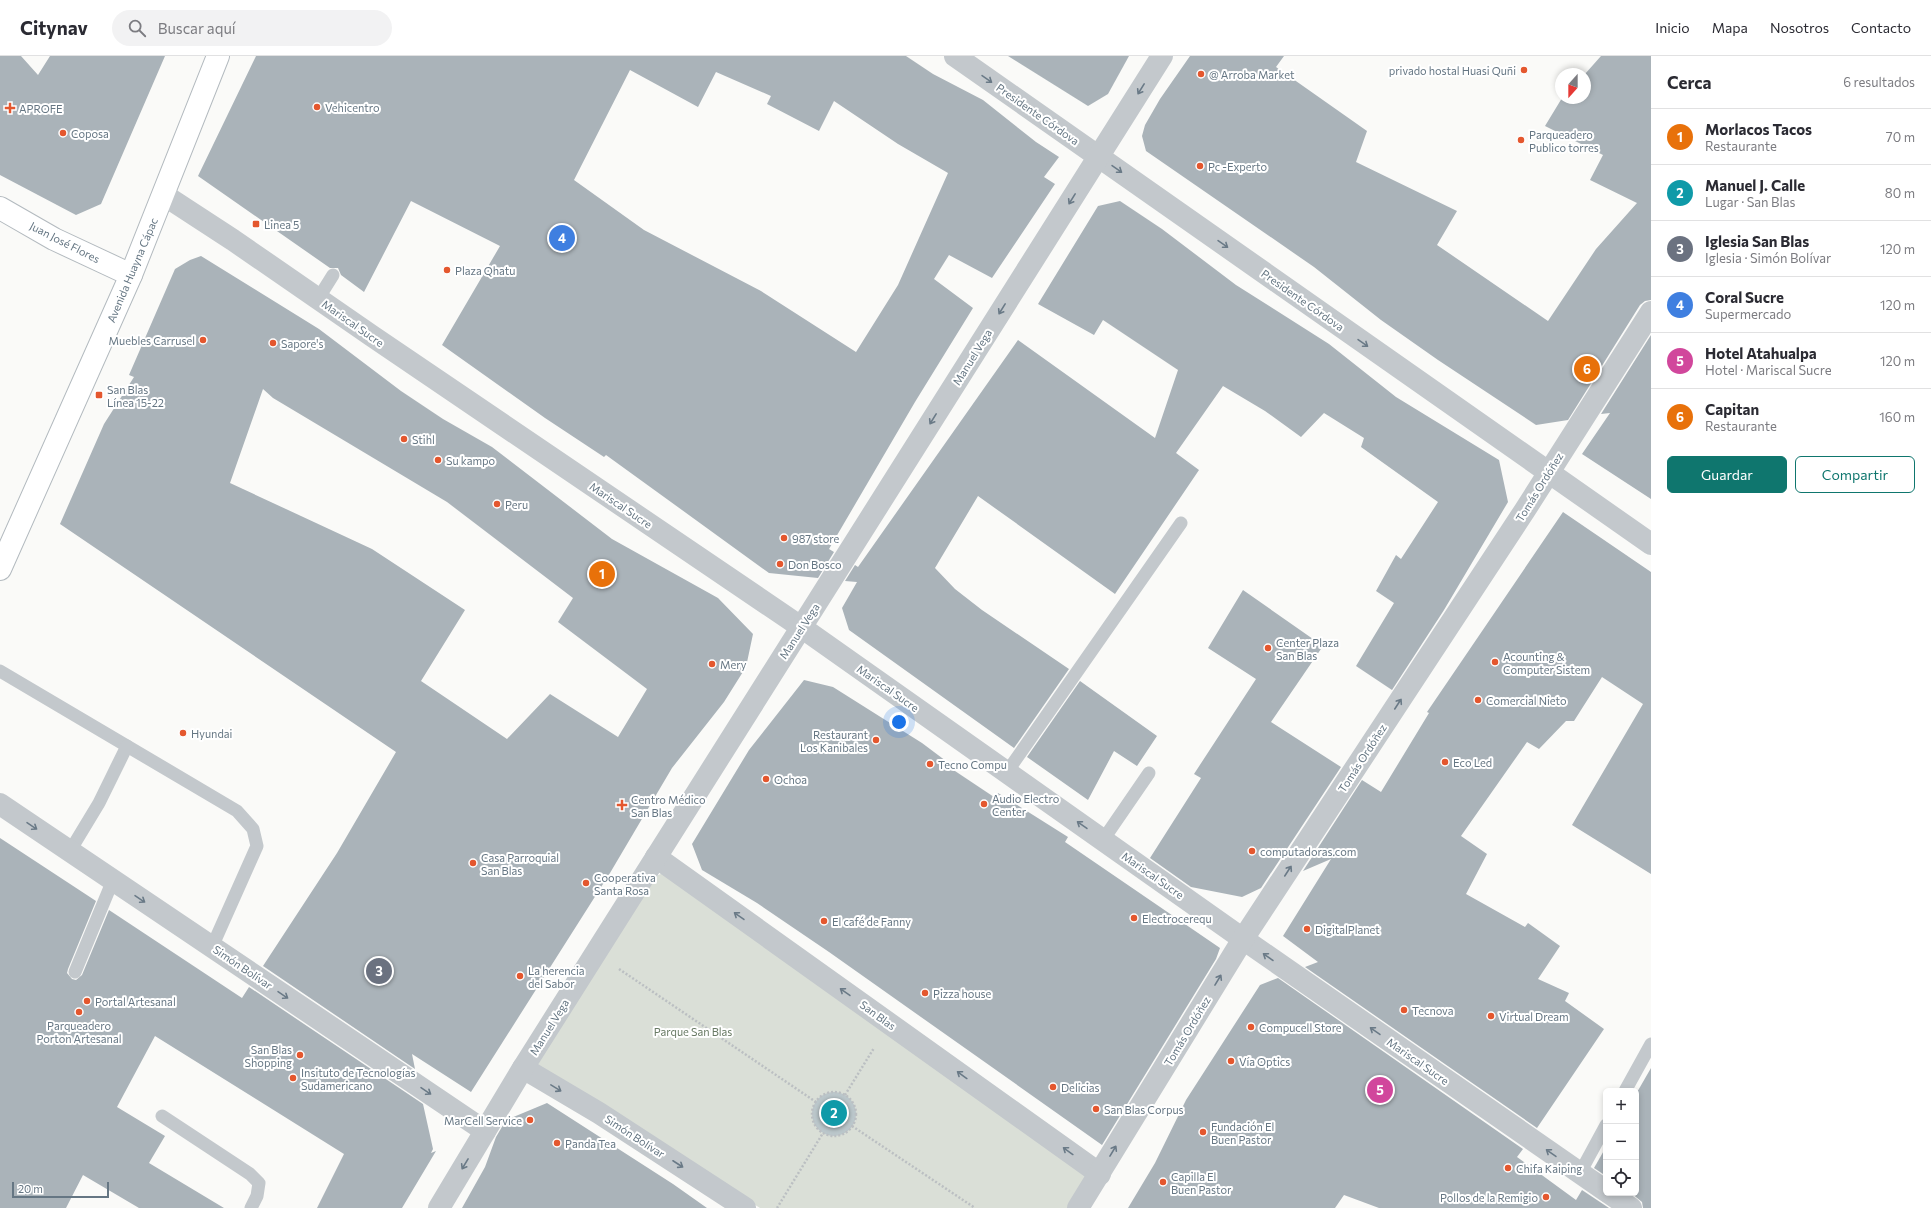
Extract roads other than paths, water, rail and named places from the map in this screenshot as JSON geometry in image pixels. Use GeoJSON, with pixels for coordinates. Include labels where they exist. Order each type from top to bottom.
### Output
{"type":"FeatureCollection","features":[{"type":"Feature","properties":{"kind":"street","name":"Avenida Huayna Cápac"},"geometry":{"type":"LineString","coordinates":[[0,569],[131,275],[164,196],[218,56]]}},
{"type":"Feature","properties":{"kind":"street","name":"Presidente Córdova"},"geometry":{"type":"LineString","coordinates":[[955,56],[1651,544]]}},
{"type":"Feature","properties":{"kind":"street","name":"Manuel Vega"},"geometry":{"type":"LineString","coordinates":[[439,1208],[523,1068],[595,953],[1162,56]]}},
{"type":"Feature","properties":{"kind":"street","name":"Mariscal Sucre"},"geometry":{"type":"LineString","coordinates":[[164,196],[233,240],[801,627],[1243,939],[1603,1189]]}},
{"type":"Feature","properties":{"kind":"street","name":"Juan José Flores"},"geometry":{"type":"LineString","coordinates":[[0,208],[54,239],[131,275]]}},
{"type":"Feature","properties":{"kind":"street","name":"Tomás Ordóñez"},"geometry":{"type":"LineString","coordinates":[[1078,1208],[1243,939],[1651,312]]}},
{"type":"Feature","properties":{"kind":"street","name":"Simón Bolívar"},"geometry":{"type":"LineString","coordinates":[[0,804],[485,1131]]}},
{"type":"Feature","properties":{"kind":"street","name":"San Blas"},"geometry":{"type":"LineString","coordinates":[[656,857],[1100,1174]]}},
{"type":"Feature","properties":{"kind":"street","name":"Simón Bolívar"},"geometry":{"type":"LineString","coordinates":[[523,1068],[599,1113],[745,1208]]}},
{"type":"Feature","properties":{"kind":"street"},"geometry":{"type":"LineString","coordinates":[[1613,1196],[1631,1208]]}},
{"type":"Feature","properties":{"kind":"lane"},"geometry":{"type":"LineString","coordinates":[[318,299],[333,275]]}},
{"type":"Feature","properties":{"kind":"lane"},"geometry":{"type":"LineString","coordinates":[[1007,772],[1181,523]]}},
{"type":"Feature","properties":{"kind":"lane"},"geometry":{"type":"LineString","coordinates":[[0,671],[237,811],[253,829],[257,846],[212,947]]}},
{"type":"Feature","properties":{"kind":"lane"},"geometry":{"type":"LineString","coordinates":[[70,852],[99,803],[127,746]]}},
{"type":"Feature","properties":{"kind":"lane"},"geometry":{"type":"LineString","coordinates":[[1103,840],[1149,773]]}},
{"type":"Feature","properties":{"kind":"lane"},"geometry":{"type":"LineString","coordinates":[[75,972],[112,880]]}},
{"type":"Feature","properties":{"kind":"lane"},"geometry":{"type":"LineString","coordinates":[[1627,1088],[1651,1044]]}},
{"type":"Feature","properties":{"kind":"lane"},"geometry":{"type":"LineString","coordinates":[[162,1116],[250,1174],[259,1183],[257,1196],[251,1208]]}},
{"type":"Feature","properties":{"kind":"lane"},"geometry":{"type":"LineString","coordinates":[[1580,1173],[1603,1131]]}},
{"type":"Feature","properties":{"kind":"place","name":"privado hostal Huasi Quñi"},"geometry":{"type":"Point","coordinates":[1524,70]}},
{"type":"Feature","properties":{"kind":"place","name":"@ Arroba Market"},"geometry":{"type":"Point","coordinates":[1201,74]}},
{"type":"Feature","properties":{"kind":"place","name":"Vehicentro"},"geometry":{"type":"Point","coordinates":[317,107]}},
{"type":"Feature","properties":{"kind":"place","name":"APROFE"},"geometry":{"type":"Point","coordinates":[10,108]}},
{"type":"Feature","properties":{"kind":"place","name":"Coposa"},"geometry":{"type":"Point","coordinates":[63,133]}},
{"type":"Feature","properties":{"kind":"place","name":"Parqueadero Publico torres"},"geometry":{"type":"Point","coordinates":[1521,140]}},
{"type":"Feature","properties":{"kind":"place","name":"Pc -Experto"},"geometry":{"type":"Point","coordinates":[1200,166]}},
{"type":"Feature","properties":{"kind":"place","name":"Linea 5"},"geometry":{"type":"Point","coordinates":[256,224]}},
{"type":"Feature","properties":{"kind":"place","name":"Coral Sucre"},"geometry":{"type":"Point","coordinates":[562,238]}},
{"type":"Feature","properties":{"kind":"place","name":"Plaza Qhatu"},"geometry":{"type":"Point","coordinates":[447,270]}},
{"type":"Feature","properties":{"kind":"place","name":"Muebles Carrusel"},"geometry":{"type":"Point","coordinates":[203,340]}},
{"type":"Feature","properties":{"kind":"place","name":"Sapore's"},"geometry":{"type":"Point","coordinates":[273,343]}},
{"type":"Feature","properties":{"kind":"place","name":"Capitan"},"geometry":{"type":"Point","coordinates":[1587,369]}},
{"type":"Feature","properties":{"kind":"place","name":"San Blas Línea 15-22"},"geometry":{"type":"Point","coordinates":[99,395]}},
{"type":"Feature","properties":{"kind":"place","name":"Stihl"},"geometry":{"type":"Point","coordinates":[404,439]}},
{"type":"Feature","properties":{"kind":"place","name":"Su kampo"},"geometry":{"type":"Point","coordinates":[438,460]}},
{"type":"Feature","properties":{"kind":"place","name":"Peru"},"geometry":{"type":"Point","coordinates":[497,504]}},
{"type":"Feature","properties":{"kind":"place","name":"987 store"},"geometry":{"type":"Point","coordinates":[784,538]}},
{"type":"Feature","properties":{"kind":"place","name":"Don Bosco"},"geometry":{"type":"Point","coordinates":[780,564]}},
{"type":"Feature","properties":{"kind":"place","name":"Morlacos Tacos"},"geometry":{"type":"Point","coordinates":[602,574]}},
{"type":"Feature","properties":{"kind":"place","name":"Center Plaza San Blas"},"geometry":{"type":"Point","coordinates":[1268,648]}},
{"type":"Feature","properties":{"kind":"place","name":"Acounting & Computer Sistem"},"geometry":{"type":"Point","coordinates":[1495,662]}},
{"type":"Feature","properties":{"kind":"place","name":"Mery"},"geometry":{"type":"Point","coordinates":[712,664]}},
{"type":"Feature","properties":{"kind":"place","name":"Comercial Nieto"},"geometry":{"type":"Point","coordinates":[1478,700]}},
{"type":"Feature","properties":{"kind":"place","name":"Hyundai"},"geometry":{"type":"Point","coordinates":[183,733]}},
{"type":"Feature","properties":{"kind":"place","name":"Restaurant Los Kanibales"},"geometry":{"type":"Point","coordinates":[876,740]}},
{"type":"Feature","properties":{"kind":"place","name":"Eco Led"},"geometry":{"type":"Point","coordinates":[1445,762]}},
{"type":"Feature","properties":{"kind":"place","name":"Tecno Compu"},"geometry":{"type":"Point","coordinates":[930,764]}},
{"type":"Feature","properties":{"kind":"place","name":"Ochoa"},"geometry":{"type":"Point","coordinates":[766,779]}},
{"type":"Feature","properties":{"kind":"place","name":"Audio Electro Center"},"geometry":{"type":"Point","coordinates":[984,804]}},
{"type":"Feature","properties":{"kind":"place","name":"Centro Médico San Blas"},"geometry":{"type":"Point","coordinates":[622,805]}},
{"type":"Feature","properties":{"kind":"place","name":"computadoras.com"},"geometry":{"type":"Point","coordinates":[1252,851]}},
{"type":"Feature","properties":{"kind":"place","name":"Casa Parroquial San Blas"},"geometry":{"type":"Point","coordinates":[473,863]}},
{"type":"Feature","properties":{"kind":"place","name":"Cooperativa Santa Rosa"},"geometry":{"type":"Point","coordinates":[586,883]}},
{"type":"Feature","properties":{"kind":"place","name":"Electrocerequ"},"geometry":{"type":"Point","coordinates":[1134,918]}},
{"type":"Feature","properties":{"kind":"place","name":"El café de Fanny"},"geometry":{"type":"Point","coordinates":[824,921]}},
{"type":"Feature","properties":{"kind":"place","name":"DigitalPlanet"},"geometry":{"type":"Point","coordinates":[1307,929]}},
{"type":"Feature","properties":{"kind":"place","name":"Iglesia San Blas"},"geometry":{"type":"Point","coordinates":[379,971]}},
{"type":"Feature","properties":{"kind":"place","name":"La herencia del Sabor"},"geometry":{"type":"Point","coordinates":[520,976]}},
{"type":"Feature","properties":{"kind":"place","name":"Pizza house"},"geometry":{"type":"Point","coordinates":[925,993]}},
{"type":"Feature","properties":{"kind":"place","name":"Portal Artesanal"},"geometry":{"type":"Point","coordinates":[87,1001]}},
{"type":"Feature","properties":{"kind":"place","name":"Tecnova"},"geometry":{"type":"Point","coordinates":[1404,1010]}},
{"type":"Feature","properties":{"kind":"place","name":"Parqueadero Porton Artesanal"},"geometry":{"type":"Point","coordinates":[79,1012]}},
{"type":"Feature","properties":{"kind":"place","name":"Virtual Dream"},"geometry":{"type":"Point","coordinates":[1491,1016]}},
{"type":"Feature","properties":{"kind":"place","name":"Compucell Store"},"geometry":{"type":"Point","coordinates":[1251,1027]}},
{"type":"Feature","properties":{"kind":"place","name":"San Blas Shopping"},"geometry":{"type":"Point","coordinates":[300,1055]}},
{"type":"Feature","properties":{"kind":"place","name":"Vía Optics"},"geometry":{"type":"Point","coordinates":[1231,1061]}},
{"type":"Feature","properties":{"kind":"place","name":"Insituto de Tecnologías Sudamericano"},"geometry":{"type":"Point","coordinates":[293,1078]}},
{"type":"Feature","properties":{"kind":"place","name":"Delicias"},"geometry":{"type":"Point","coordinates":[1053,1087]}},
{"type":"Feature","properties":{"kind":"place","name":"Hotel Atahualpa"},"geometry":{"type":"Point","coordinates":[1380,1090]}},
{"type":"Feature","properties":{"kind":"place","name":"San Blas Corpus"},"geometry":{"type":"Point","coordinates":[1096,1109]}},
{"type":"Feature","properties":{"kind":"place","name":"Manuel J. Calle"},"geometry":{"type":"Point","coordinates":[834,1113]}},
{"type":"Feature","properties":{"kind":"place","name":"MarCell Service"},"geometry":{"type":"Point","coordinates":[530,1120]}},
{"type":"Feature","properties":{"kind":"place","name":"Fundación El Buen Pastor"},"geometry":{"type":"Point","coordinates":[1203,1132]}},
{"type":"Feature","properties":{"kind":"place","name":"Panda Tea"},"geometry":{"type":"Point","coordinates":[557,1143]}},
{"type":"Feature","properties":{"kind":"place","name":"Chifa Kaiping"},"geometry":{"type":"Point","coordinates":[1508,1168]}},
{"type":"Feature","properties":{"kind":"place","name":"Capilla El Buen Pastor"},"geometry":{"type":"Point","coordinates":[1163,1182]}},
{"type":"Feature","properties":{"kind":"place","name":"Pollos de la Remigio"},"geometry":{"type":"Point","coordinates":[1546,1197]}},
{"type":"Feature","properties":{"kind":"park label","name":"Parque San Blas"},"geometry":{"type":"Point","coordinates":[693,1031]}}]}
